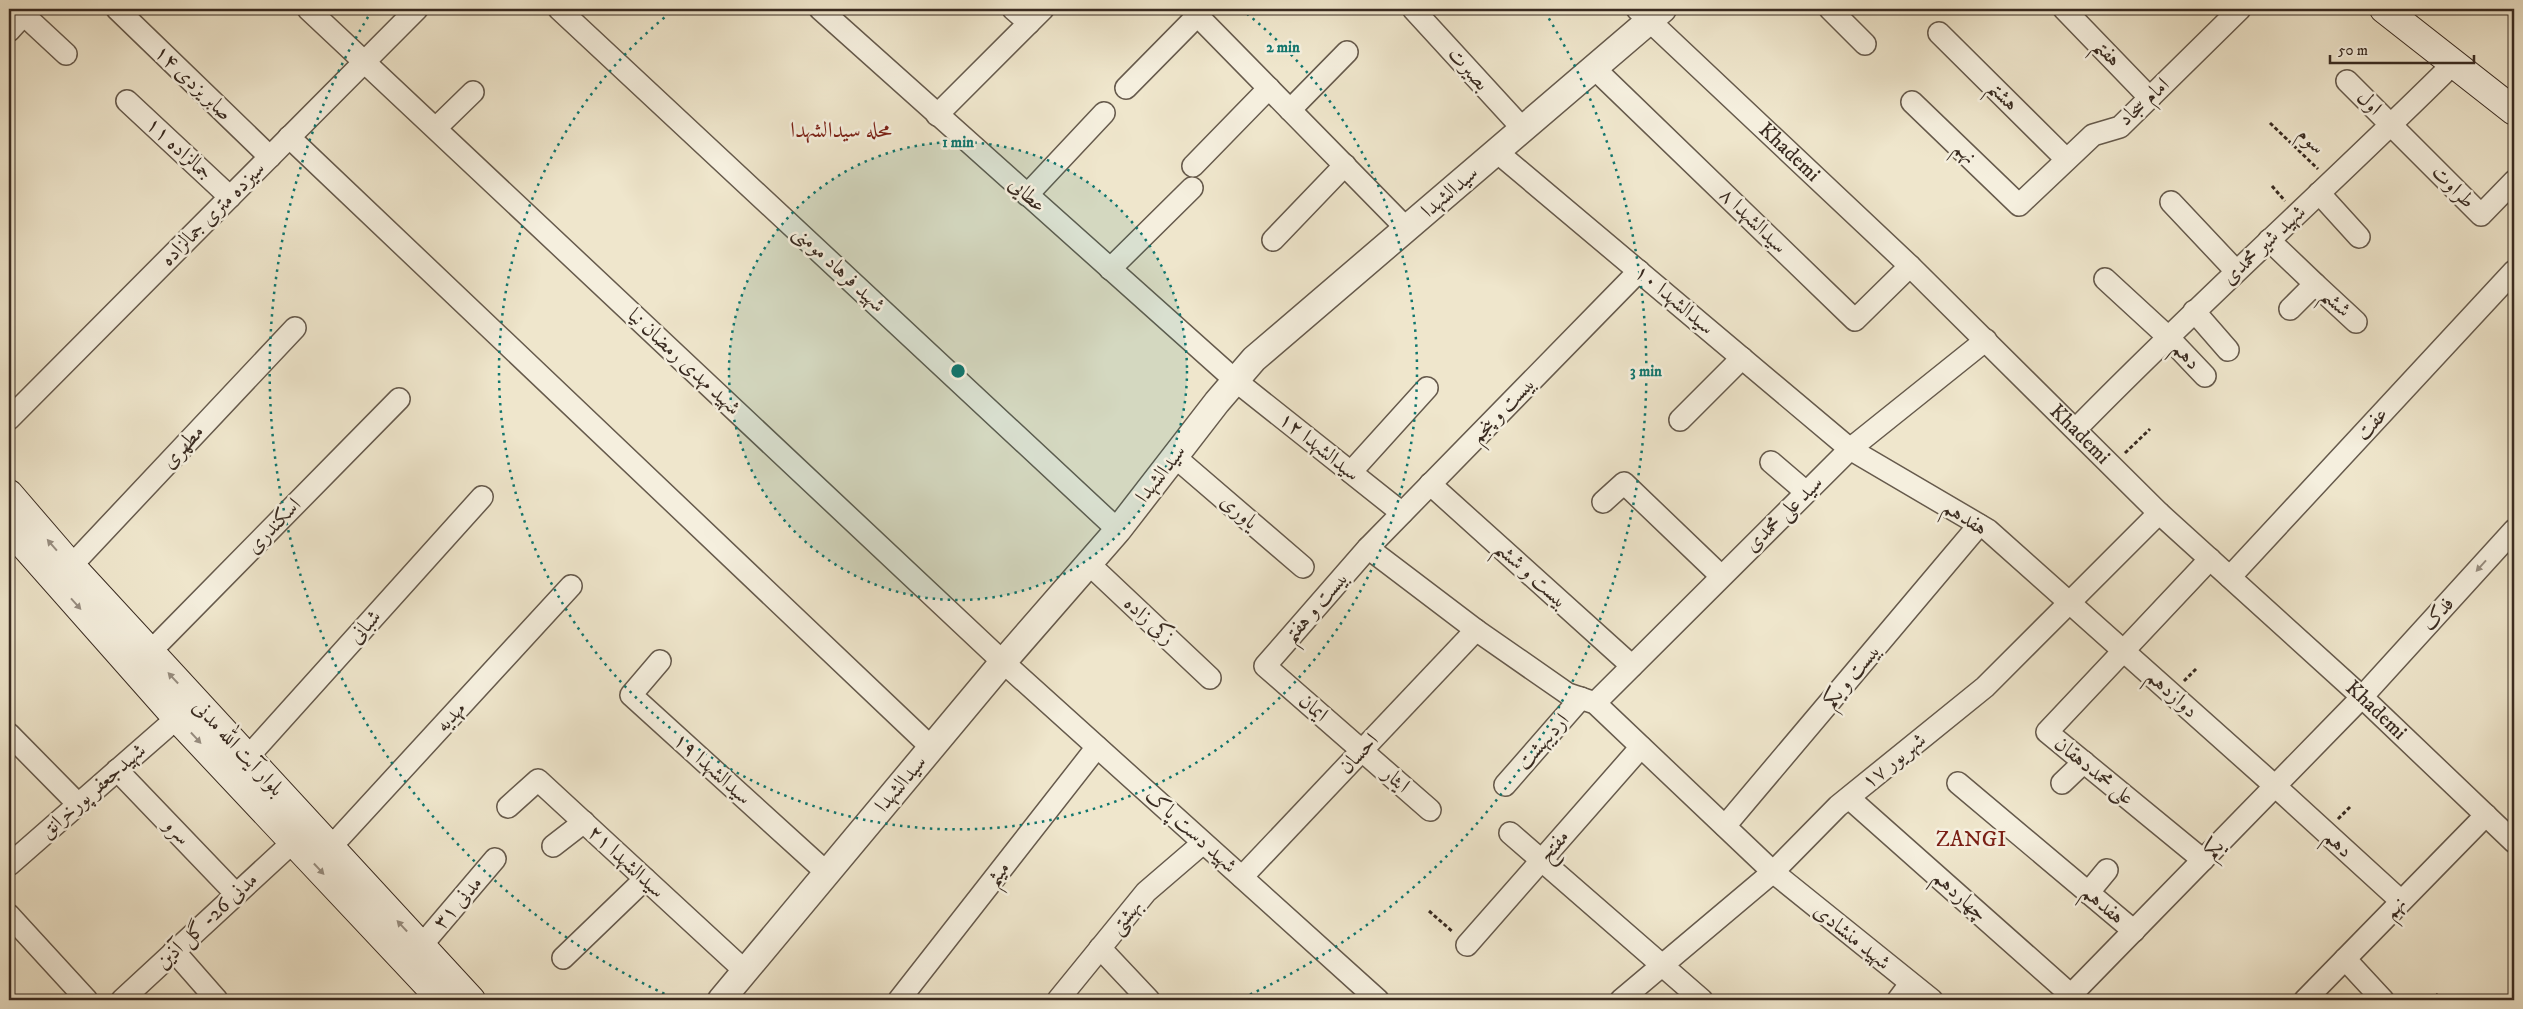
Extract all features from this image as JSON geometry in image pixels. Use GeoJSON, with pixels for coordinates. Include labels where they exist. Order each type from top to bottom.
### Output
{"type":"FeatureCollection","features":[{"type":"Feature","properties":{"kind":"main road"},"geometry":{"type":"LineString","coordinates":[[2384,9],[2514,111]]}},
{"type":"Feature","properties":{"kind":"main road","name":"بلوار آیت الله مدنی"},"geometry":{"type":"LineString","coordinates":[[9,494],[71,566],[471,1000]]}},
{"type":"Feature","properties":{"kind":"main road","name":"بلوار آیت الله مدنی"},"geometry":{"type":"LineString","coordinates":[[9,528],[177,718],[442,1000]]}},
{"type":"Feature","properties":{"kind":"street","name":"صابر یزدی ۱۴"},"geometry":{"type":"LineString","coordinates":[[117,9],[270,157]]}},
{"type":"Feature","properties":{"kind":"street","name":"شهید مهدی رمضان نیا"},"geometry":{"type":"LineString","coordinates":[[308,9],[1003,662]]}},
{"type":"Feature","properties":{"kind":"street","name":"سیزده متری جمالزاده"},"geometry":{"type":"LineString","coordinates":[[9,419],[417,9]]}},
{"type":"Feature","properties":{"kind":"street","name":"شهید فرهاد مومنی"},"geometry":{"type":"LineString","coordinates":[[559,9],[1118,530]]}},
{"type":"Feature","properties":{"kind":"street","name":"عطایی"},"geometry":{"type":"LineString","coordinates":[[820,9],[1236,381]]}},
{"type":"Feature","properties":{"kind":"street"},"geometry":{"type":"LineString","coordinates":[[937,115],[1036,16],[1013,9]]}},
{"type":"Feature","properties":{"kind":"street","name":"بصیرت"},"geometry":{"type":"LineString","coordinates":[[1414,9],[1523,129]]}},
{"type":"Feature","properties":{"kind":"street"},"geometry":{"type":"LineString","coordinates":[[1830,9],[1865,44]]}},
{"type":"Feature","properties":{"kind":"street","name":"هفتم"},"geometry":{"type":"LineString","coordinates":[[2064,9],[2150,98]]}},
{"type":"Feature","properties":{"kind":"street","name":"امام سجاد"},"geometry":{"type":"LineString","coordinates":[[2018,205],[2093,135],[2120,127],[2240,9]]}},
{"type":"Feature","properties":{"kind":"street"},"geometry":{"type":"LineString","coordinates":[[9,31],[27,12],[66,54]]}},
{"type":"Feature","properties":{"kind":"street"},"geometry":{"type":"LineString","coordinates":[[1126,88],[1194,12],[1407,229]]}},
{"type":"Feature","properties":{"kind":"street","name":"سیدالشهدا"},"geometry":{"type":"LineString","coordinates":[[721,1000],[1003,662],[1118,530],[1254,359],[1594,68],[1650,13]]}},
{"type":"Feature","properties":{"kind":"street","name":"Khademi"},"geometry":{"type":"LineString","coordinates":[[1650,13],[1986,340],[2159,513],[2362,697],[2486,815],[2512,835]]}},
{"type":"Feature","properties":{"kind":"street","name":"هشتم"},"geometry":{"type":"LineString","coordinates":[[1939,33],[2066,159]]}},
{"type":"Feature","properties":{"kind":"street"},"geometry":{"type":"LineString","coordinates":[[1290,110],[1347,52]]}},
{"type":"Feature","properties":{"kind":"street","name":"شهید شیر محمدی"},"geometry":{"type":"LineString","coordinates":[[2076,429],[2167,336],[2391,126],[2453,64]]}},
{"type":"Feature","properties":{"kind":"street","name":"سیدالشهدا ۸"},"geometry":{"type":"LineString","coordinates":[[1594,68],[1855,320],[1910,266]]}},
{"type":"Feature","properties":{"kind":"street","name":"اول"},"geometry":{"type":"LineString","coordinates":[[2347,81],[2391,126]]}},
{"type":"Feature","properties":{"kind":"street"},"geometry":{"type":"LineString","coordinates":[[1193,166],[1269,88]]}},
{"type":"Feature","properties":{"kind":"street"},"geometry":{"type":"LineString","coordinates":[[436,128],[472,92]]}},
{"type":"Feature","properties":{"kind":"street","name":"جمالزاده ۱۱"},"geometry":{"type":"LineString","coordinates":[[128,102],[230,197]]}},
{"type":"Feature","properties":{"kind":"street","name":"نهم"},"geometry":{"type":"LineString","coordinates":[[1912,102],[2018,205]]}},
{"type":"Feature","properties":{"kind":"street"},"geometry":{"type":"LineString","coordinates":[[1027,195],[1104,113]]}},
{"type":"Feature","properties":{"kind":"street","name":"طراوت"},"geometry":{"type":"LineString","coordinates":[[2391,126],[2481,215],[2514,181]]}},
{"type":"Feature","properties":{"kind":"street"},"geometry":{"type":"LineString","coordinates":[[289,137],[932,748]]}},
{"type":"Feature","properties":{"kind":"street","name":"سیدالشهدا ۱۰"},"geometry":{"type":"LineString","coordinates":[[1497,152],[1850,449]]}},
{"type":"Feature","properties":{"kind":"street"},"geometry":{"type":"LineString","coordinates":[[1273,240],[1345,165]]}},
{"type":"Feature","properties":{"kind":"street"},"geometry":{"type":"LineString","coordinates":[[2325,187],[2359,237]]}},
{"type":"Feature","properties":{"kind":"street"},"geometry":{"type":"LineString","coordinates":[[1110,269],[1192,188]]}},
{"type":"Feature","properties":{"kind":"street"},"geometry":{"type":"LineString","coordinates":[[2171,202],[2236,271]]}},
{"type":"Feature","properties":{"kind":"street","name":"ششم"},"geometry":{"type":"LineString","coordinates":[[2269,240],[2356,322]]}},
{"type":"Feature","properties":{"kind":"street","name":"عفت"},"geometry":{"type":"LineString","coordinates":[[2230,577],[2514,271]]}},
{"type":"Feature","properties":{"kind":"street","name":"بیست و پنجم"},"geometry":{"type":"LineString","coordinates":[[1368,548],[1639,272]]}},
{"type":"Feature","properties":{"kind":"street"},"geometry":{"type":"LineString","coordinates":[[2105,279],[2167,336]]}},
{"type":"Feature","properties":{"kind":"street","name":"ششم"},"geometry":{"type":"LineString","coordinates":[[2290,309],[2315,284]]}},
{"type":"Feature","properties":{"kind":"street"},"geometry":{"type":"LineString","coordinates":[[2194,311],[2228,350]]}},
{"type":"Feature","properties":{"kind":"street","name":"مطهری"},"geometry":{"type":"LineString","coordinates":[[71,566],[295,328]]}},
{"type":"Feature","properties":{"kind":"street","name":"دهم"},"geometry":{"type":"LineString","coordinates":[[2167,336],[2205,376]]}},
{"type":"Feature","properties":{"kind":"street","name":"سید علی محمدی"},"geometry":{"type":"LineString","coordinates":[[1588,701],[1632,666],[1850,449],[1986,340]]}},
{"type":"Feature","properties":{"kind":"street"},"geometry":{"type":"LineString","coordinates":[[1680,420],[1742,358]]}},
{"type":"Feature","properties":{"kind":"street","name":"سیدالشهدا ۱۲"},"geometry":{"type":"LineString","coordinates":[[1236,381],[1402,513]]}},
{"type":"Feature","properties":{"kind":"street"},"geometry":{"type":"LineString","coordinates":[[1351,472],[1427,388]]}},
{"type":"Feature","properties":{"kind":"street","name":"اسکندری"},"geometry":{"type":"LineString","coordinates":[[150,652],[399,399]]}},
{"type":"Feature","properties":{"kind":"street","name":"هفدهم"},"geometry":{"type":"LineString","coordinates":[[1850,449],[1979,525],[2068,603]]}},
{"type":"Feature","properties":{"kind":"street","name":"یاوری"},"geometry":{"type":"LineString","coordinates":[[1175,457],[1303,567]]}},
{"type":"Feature","properties":{"kind":"street"},"geometry":{"type":"LineString","coordinates":[[1771,462],[1806,492]]}},
{"type":"Feature","properties":{"kind":"street"},"geometry":{"type":"LineString","coordinates":[[1603,502],[1624,483],[1721,576]]}},
{"type":"Feature","properties":{"kind":"street","name":"بیست و ششم"},"geometry":{"type":"LineString","coordinates":[[1430,484],[1632,666]]}},
{"type":"Feature","properties":{"kind":"street","name":"شبانی"},"geometry":{"type":"LineString","coordinates":[[247,758],[482,497]]}},
{"type":"Feature","properties":{"kind":"street","name":"۱۷ شهریور"},"geometry":{"type":"LineString","coordinates":[[1621,1000],[1773,872],[1838,806],[1984,687],[2159,513]]}},
{"type":"Feature","properties":{"kind":"street","name":"بیست و یکم"},"geometry":{"type":"LineString","coordinates":[[1725,826],[1979,525]]}},
{"type":"Feature","properties":{"kind":"street","name":"فدک"},"geometry":{"type":"LineString","coordinates":[[2362,697],[2514,530]]}},
{"type":"Feature","properties":{"kind":"street","name":"شهید منشادی"},"geometry":{"type":"LineString","coordinates":[[1368,548],[1476,630],[1568,694],[1588,701],[1641,747],[1904,992],[1932,1000]]}},
{"type":"Feature","properties":{"kind":"street","name":"بیست و هفتم"},"geometry":{"type":"LineString","coordinates":[[1265,666],[1368,548]]}},
{"type":"Feature","properties":{"kind":"street"},"geometry":{"type":"LineString","coordinates":[[2122,650],[2210,559]]}},
{"type":"Feature","properties":{"kind":"street","name":"زکی زاده"},"geometry":{"type":"LineString","coordinates":[[1089,564],[1210,678]]}},
{"type":"Feature","properties":{"kind":"street","name":"مهدیه"},"geometry":{"type":"LineString","coordinates":[[330,848],[571,586]]}},
{"type":"Feature","properties":{"kind":"street","name":"دوازدهم"},"geometry":{"type":"LineString","coordinates":[[2068,603],[2276,786]]}},
{"type":"Feature","properties":{"kind":"street","name":"احسان"},"geometry":{"type":"LineString","coordinates":[[1242,877],[1476,630]]}},
{"type":"Feature","properties":{"kind":"street","name":"علی محمددهقان"},"geometry":{"type":"LineString","coordinates":[[2122,650],[2047,732],[2203,860]]}},
{"type":"Feature","properties":{"kind":"street","name":"سیدالشهدا ۱۹"},"geometry":{"type":"LineString","coordinates":[[660,662],[631,695],[827,873]]}},
{"type":"Feature","properties":{"kind":"street","name":"شهید دست پاک"},"geometry":{"type":"LineString","coordinates":[[1003,662],[1378,1000]]}},
{"type":"Feature","properties":{"kind":"street","name":"ایمان"},"geometry":{"type":"LineString","coordinates":[[1265,666],[1362,750]]}},
{"type":"Feature","properties":{"kind":"street","name":"یکم"},"geometry":{"type":"LineString","coordinates":[[2069,998],[2362,697]]}},
{"type":"Feature","properties":{"kind":"street","name":"اردیبهشت"},"geometry":{"type":"LineString","coordinates":[[1505,785],[1588,701]]}},
{"type":"Feature","properties":{"kind":"street","name":"شهیدجعفر پورخرانق"},"geometry":{"type":"LineString","coordinates":[[9,865],[177,718]]}},
{"type":"Feature","properties":{"kind":"street"},"geometry":{"type":"LineString","coordinates":[[9,734],[78,804]]}},
{"type":"Feature","properties":{"kind":"street","name":"میثم"},"geometry":{"type":"LineString","coordinates":[[899,1000],[1097,747]]}},
{"type":"Feature","properties":{"kind":"street","name":"مفتح"},"geometry":{"type":"LineString","coordinates":[[1467,945],[1641,747]]}},
{"type":"Feature","properties":{"kind":"street","name":"ایثار"},"geometry":{"type":"LineString","coordinates":[[1362,750],[1430,810]]}},
{"type":"Feature","properties":{"kind":"street"},"geometry":{"type":"LineString","coordinates":[[2062,783],[2084,762]]}},
{"type":"Feature","properties":{"kind":"street","name":"سرو"},"geometry":{"type":"LineString","coordinates":[[117,770],[236,894]]}},
{"type":"Feature","properties":{"kind":"street","name":"سیدالشهدا ۲۱"},"geometry":{"type":"LineString","coordinates":[[508,807],[538,780],[746,971]]}},
{"type":"Feature","properties":{"kind":"street","name":"هفدهم"},"geometry":{"type":"LineString","coordinates":[[1958,783],[2134,931]]}},
{"type":"Feature","properties":{"kind":"street","name":"دهم"},"geometry":{"type":"LineString","coordinates":[[2276,786],[2401,902]]}},
{"type":"Feature","properties":{"kind":"street","name":"چهاردهم"},"geometry":{"type":"LineString","coordinates":[[1849,798],[2069,998]]}},
{"type":"Feature","properties":{"kind":"street","name":"نهم"},"geometry":{"type":"LineString","coordinates":[[2305,1000],[2486,815]]}},
{"type":"Feature","properties":{"kind":"street"},"geometry":{"type":"LineString","coordinates":[[553,846],[584,822]]}},
{"type":"Feature","properties":{"kind":"street"},"geometry":{"type":"LineString","coordinates":[[1510,833],[1702,1000]]}},
{"type":"Feature","properties":{"kind":"street","name":"مدنی 26- گل آذین"},"geometry":{"type":"LineString","coordinates":[[122,1000],[293,842]]}},
{"type":"Feature","properties":{"kind":"street","name":"بهشتی"},"geometry":{"type":"LineString","coordinates":[[1058,1000],[1146,892],[1203,843]]}},
{"type":"Feature","properties":{"kind":"street","name":"مدنی ۳۱"},"geometry":{"type":"LineString","coordinates":[[421,946],[495,859]]}},
{"type":"Feature","properties":{"kind":"street"},"geometry":{"type":"LineString","coordinates":[[2088,892],[2107,870]]}},
{"type":"Feature","properties":{"kind":"street"},"geometry":{"type":"LineString","coordinates":[[563,958],[645,879]]}},
{"type":"Feature","properties":{"kind":"street"},"geometry":{"type":"LineString","coordinates":[[9,915],[87,1000]]}},
{"type":"Feature","properties":{"kind":"street"},"geometry":{"type":"LineString","coordinates":[[1100,948],[1149,1000]]}},
{"type":"Feature","properties":{"kind":"street"},"geometry":{"type":"LineString","coordinates":[[174,952],[217,1000]]}},
{"type":"Feature","properties":{"kind":"street"},"geometry":{"type":"LineString","coordinates":[[2345,959],[2383,1000]]}},
{"type":"Feature","properties":{"kind":"path","name":"سوم"},"geometry":{"type":"LineString","coordinates":[[2270,122],[2325,187]]}},
{"type":"Feature","properties":{"kind":"path"},"geometry":{"type":"LineString","coordinates":[[2112,466],[2150,429]]}},
{"type":"Feature","properties":{"kind":"path"},"geometry":{"type":"LineString","coordinates":[[1429,911],[1467,945]]}},
{"type":"Feature","properties":{"kind":"path"},"geometry":{"type":"LineString","coordinates":[[2432,1000],[2438,994]]}},
{"type":"Feature","properties":{"kind":"district","name":"محله سیدالشهدا"},"geometry":{"type":"Point","coordinates":[841,130]}},
{"type":"Feature","properties":{"kind":"district","name":"ZANGI"},"geometry":{"type":"Point","coordinates":[1971,839]}}]}
